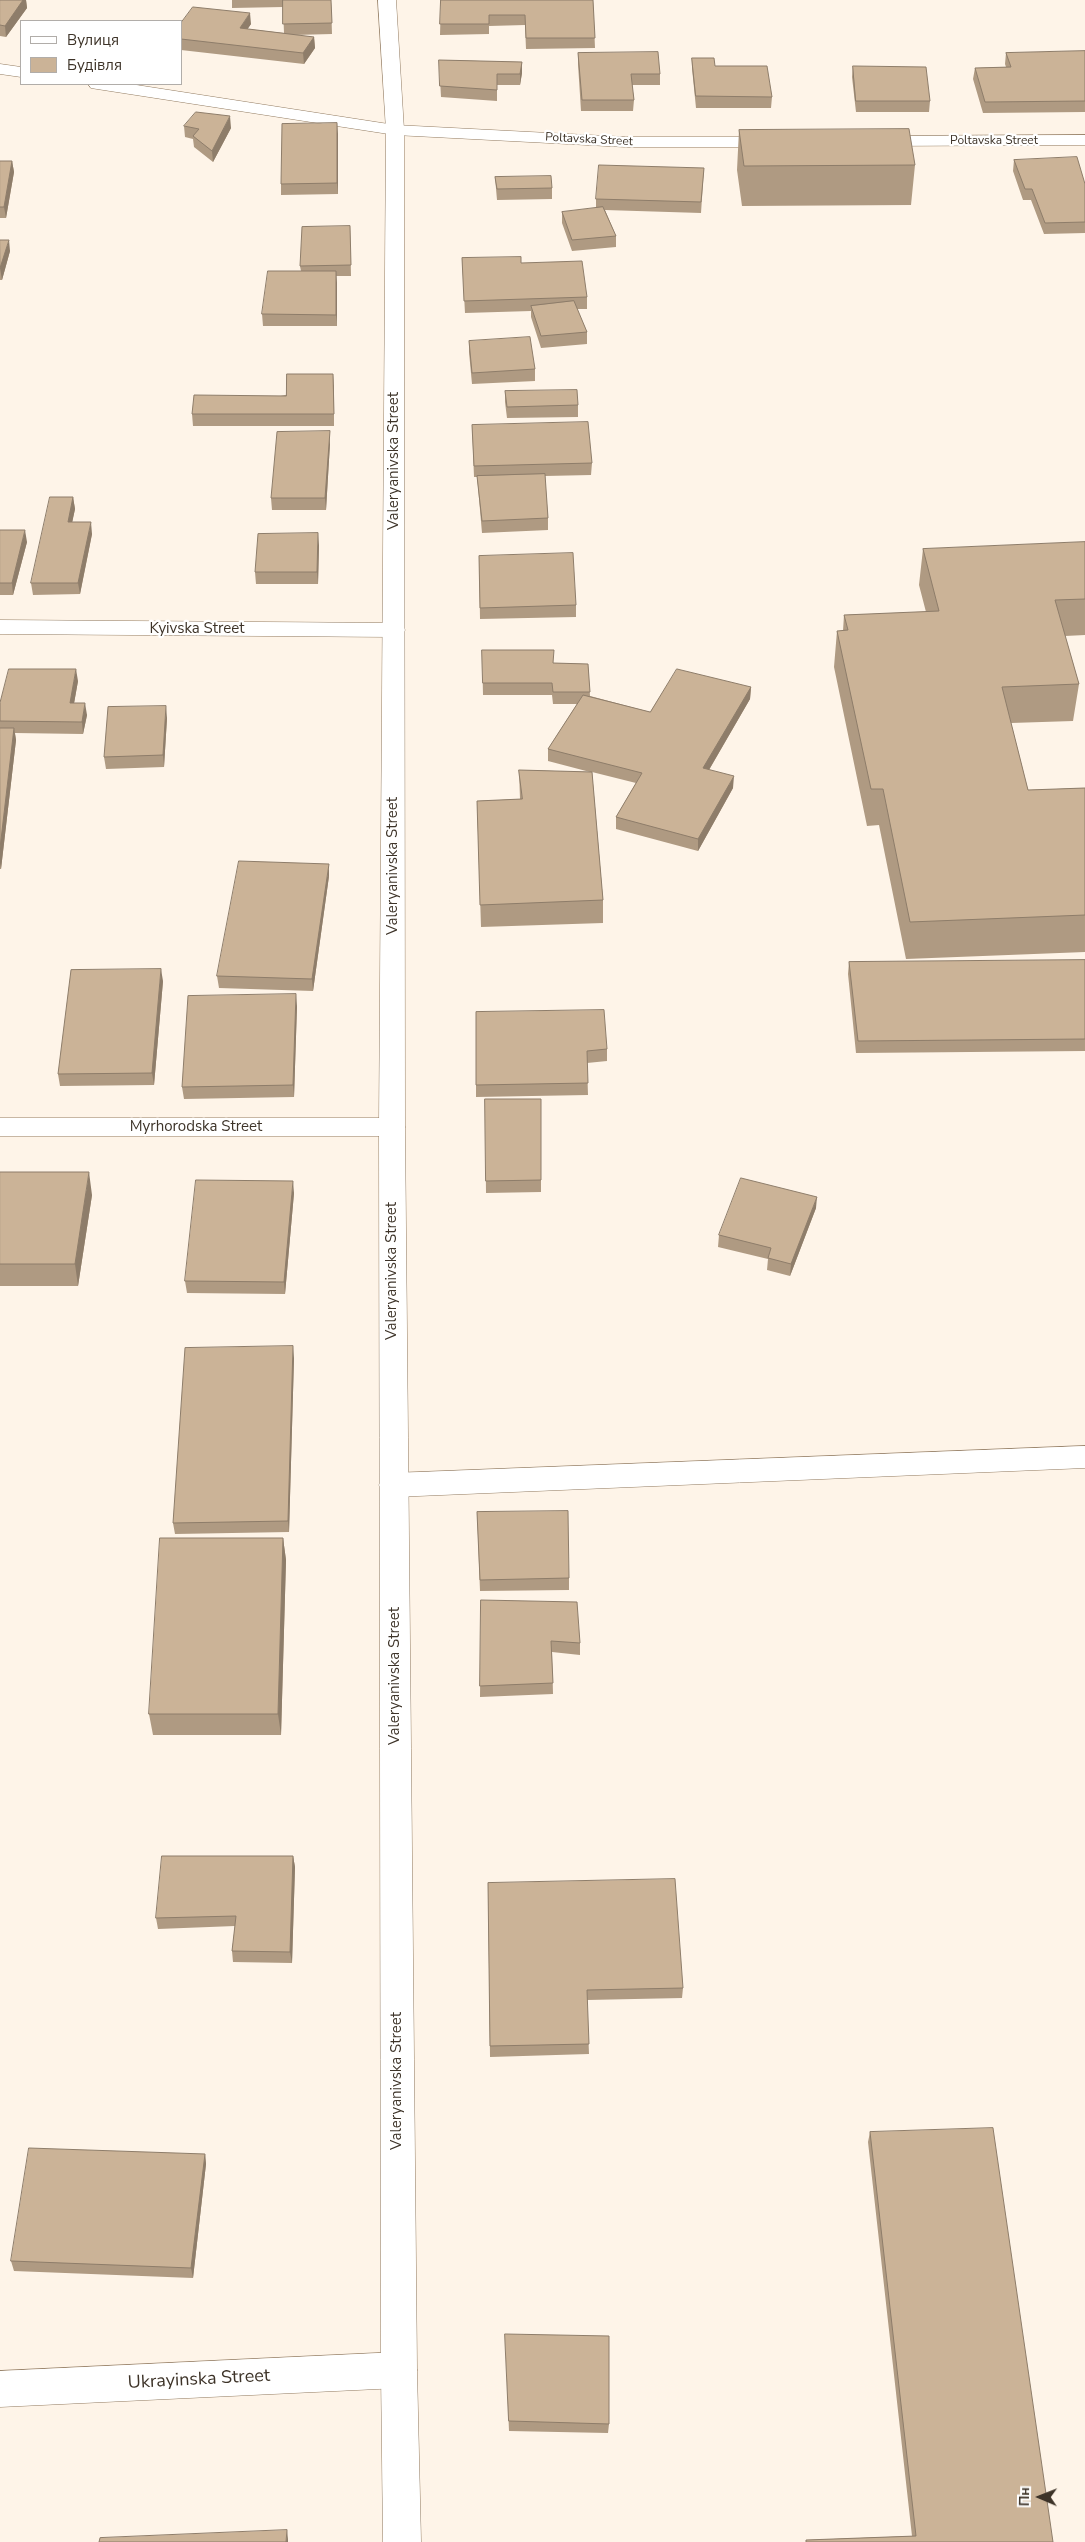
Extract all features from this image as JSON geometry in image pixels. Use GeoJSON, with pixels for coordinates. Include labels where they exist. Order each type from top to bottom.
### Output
{"type":"FeatureCollection","features":[{"type":"Feature","properties":{"kind":"street","name":"Valeryanivska Street"},"geometry":{"type":"LineString","coordinates":[[386,0],[395,130],[392,1127],[399,2370],[402,2542]]}},
{"type":"Feature","properties":{"kind":"street"},"geometry":{"type":"LineString","coordinates":[[0,69],[20,72]]}},
{"type":"Feature","properties":{"kind":"street","name":"Poltavska Street"},"geometry":{"type":"LineString","coordinates":[[103,85],[395,130],[626,142],[796,142]]}},
{"type":"Feature","properties":{"kind":"street","name":"Poltavska Street"},"geometry":{"type":"LineString","coordinates":[[856,141],[1085,140]]}},
{"type":"Feature","properties":{"kind":"street","name":"Kyivska Street"},"geometry":{"type":"LineString","coordinates":[[0,627],[394,630]]}},
{"type":"Feature","properties":{"kind":"street","name":"Myrhorodska Street"},"geometry":{"type":"LineString","coordinates":[[0,1127],[392,1127]]}},
{"type":"Feature","properties":{"kind":"street"},"geometry":{"type":"LineString","coordinates":[[394,1485],[1085,1457]]}},
{"type":"Feature","properties":{"kind":"street","name":"Ukrayinska Street"},"geometry":{"type":"LineString","coordinates":[[0,2389],[399,2370]]}},
{"type":"Feature","properties":{"kind":"building"},"geometry":{"type":"Polygon","coordinates":[[[0,0],[23,0],[5,26],[0,25],[0,0]]]}},
{"type":"Feature","properties":{"kind":"building"},"geometry":{"type":"Polygon","coordinates":[[[283,0],[331,0],[332,23],[283,24],[283,0]]]}},
{"type":"Feature","properties":{"kind":"building"},"geometry":{"type":"Polygon","coordinates":[[[441,0],[593,0],[595,38],[526,38],[525,15],[489,15],[489,24],[440,24],[441,0]]]}},
{"type":"Feature","properties":{"kind":"building"},"geometry":{"type":"Polygon","coordinates":[[[193,7],[250,13],[240,28],[314,37],[303,53],[182,39],[182,22],[193,7]]]}},
{"type":"Feature","properties":{"kind":"building"},"geometry":{"type":"Polygon","coordinates":[[[1085,51],[1085,101],[985,102],[975,68],[1011,67],[1006,53],[1085,51]]]}},
{"type":"Feature","properties":{"kind":"building"},"geometry":{"type":"Polygon","coordinates":[[[658,52],[660,74],[631,74],[634,100],[582,100],[578,53],[658,52]]]}},
{"type":"Feature","properties":{"kind":"building"},"geometry":{"type":"Polygon","coordinates":[[[692,58],[714,58],[715,66],[767,66],[772,97],[696,96],[692,58]]]}},
{"type":"Feature","properties":{"kind":"building"},"geometry":{"type":"Polygon","coordinates":[[[439,60],[522,62],[520,74],[497,74],[497,90],[440,86],[439,60]]]}},
{"type":"Feature","properties":{"kind":"building"},"geometry":{"type":"Polygon","coordinates":[[[853,66],[926,67],[930,101],[856,101],[853,66]]]}},
{"type":"Feature","properties":{"kind":"building"},"geometry":{"type":"Polygon","coordinates":[[[196,112],[230,116],[212,151],[193,136],[199,129],[184,126],[196,112]]]}},
{"type":"Feature","properties":{"kind":"building"},"geometry":{"type":"Polygon","coordinates":[[[337,123],[337,183],[281,184],[282,124],[337,123]]]}},
{"type":"Feature","properties":{"kind":"building"},"geometry":{"type":"Polygon","coordinates":[[[909,129],[915,165],[744,166],[739,130],[909,129]]]}},
{"type":"Feature","properties":{"kind":"building"},"geometry":{"type":"Polygon","coordinates":[[[1077,157],[1085,184],[1085,222],[1045,223],[1032,189],[1025,189],[1014,160],[1077,157]]]}},
{"type":"Feature","properties":{"kind":"building"},"geometry":{"type":"Polygon","coordinates":[[[0,161],[12,161],[4,207],[0,207],[0,161]]]}},
{"type":"Feature","properties":{"kind":"building"},"geometry":{"type":"Polygon","coordinates":[[[599,165],[704,168],[701,202],[596,199],[599,165]]]}},
{"type":"Feature","properties":{"kind":"building"},"geometry":{"type":"Polygon","coordinates":[[[551,176],[552,188],[497,189],[495,177],[551,176]]]}},
{"type":"Feature","properties":{"kind":"building"},"geometry":{"type":"Polygon","coordinates":[[[603,207],[616,236],[572,240],[562,212],[603,207]]]}},
{"type":"Feature","properties":{"kind":"building"},"geometry":{"type":"Polygon","coordinates":[[[350,226],[351,265],[300,266],[302,227],[350,226]]]}},
{"type":"Feature","properties":{"kind":"building"},"geometry":{"type":"Polygon","coordinates":[[[0,240],[9,240],[0,268],[0,240]]]}},
{"type":"Feature","properties":{"kind":"building"},"geometry":{"type":"Polygon","coordinates":[[[521,257],[521,263],[582,261],[587,297],[464,301],[462,258],[521,257]]]}},
{"type":"Feature","properties":{"kind":"building"},"geometry":{"type":"Polygon","coordinates":[[[268,271],[336,271],[336,315],[262,314],[268,271]]]}},
{"type":"Feature","properties":{"kind":"building"},"geometry":{"type":"Polygon","coordinates":[[[574,301],[587,332],[541,336],[531,306],[574,301]]]}},
{"type":"Feature","properties":{"kind":"building"},"geometry":{"type":"Polygon","coordinates":[[[530,337],[535,369],[472,373],[469,341],[530,337]]]}},
{"type":"Feature","properties":{"kind":"building"},"geometry":{"type":"Polygon","coordinates":[[[287,374],[333,374],[334,414],[192,414],[194,395],[286,396],[287,374]]]}},
{"type":"Feature","properties":{"kind":"building"},"geometry":{"type":"Polygon","coordinates":[[[577,390],[578,405],[507,407],[505,391],[577,390]]]}},
{"type":"Feature","properties":{"kind":"building"},"geometry":{"type":"Polygon","coordinates":[[[588,422],[592,463],[474,466],[472,425],[588,422]]]}},
{"type":"Feature","properties":{"kind":"building"},"geometry":{"type":"Polygon","coordinates":[[[330,431],[325,498],[271,498],[277,432],[330,431]]]}},
{"type":"Feature","properties":{"kind":"building"},"geometry":{"type":"Polygon","coordinates":[[[545,474],[548,518],[482,521],[477,476],[545,474]]]}},
{"type":"Feature","properties":{"kind":"building"},"geometry":{"type":"Polygon","coordinates":[[[50,497],[73,497],[68,522],[91,522],[78,583],[31,583],[50,497]]]}},
{"type":"Feature","properties":{"kind":"building"},"geometry":{"type":"Polygon","coordinates":[[[0,530],[25,530],[12,583],[0,583],[0,530]]]}},
{"type":"Feature","properties":{"kind":"building"},"geometry":{"type":"Polygon","coordinates":[[[318,533],[317,572],[255,572],[258,534],[318,533]]]}},
{"type":"Feature","properties":{"kind":"building"},"geometry":{"type":"Polygon","coordinates":[[[1085,542],[1085,599],[1055,600],[1079,684],[1002,687],[1028,790],[1085,788],[1085,915],[910,922],[883,789],[871,789],[837,631],[848,630],[844,615],[939,611],[923,549],[1085,542]]]}},
{"type":"Feature","properties":{"kind":"building"},"geometry":{"type":"Polygon","coordinates":[[[573,553],[576,605],[480,608],[479,556],[573,553]]]}},
{"type":"Feature","properties":{"kind":"building"},"geometry":{"type":"Polygon","coordinates":[[[482,650],[554,650],[553,663],[588,664],[590,692],[553,692],[552,683],[483,683],[482,650]]]}},
{"type":"Feature","properties":{"kind":"building"},"geometry":{"type":"Polygon","coordinates":[[[9,669],[76,669],[70,703],[85,703],[82,722],[0,721],[0,703],[9,669]]]}},
{"type":"Feature","properties":{"kind":"building"},"geometry":{"type":"Polygon","coordinates":[[[677,669],[751,687],[703,768],[734,776],[698,839],[616,817],[642,773],[548,749],[583,695],[650,712],[677,669]]]}},
{"type":"Feature","properties":{"kind":"building"},"geometry":{"type":"Polygon","coordinates":[[[166,706],[163,755],[104,757],[108,707],[166,706]]]}},
{"type":"Feature","properties":{"kind":"building"},"geometry":{"type":"Polygon","coordinates":[[[0,728],[14,728],[0,848],[0,728]]]}},
{"type":"Feature","properties":{"kind":"building"},"geometry":{"type":"Polygon","coordinates":[[[519,770],[592,772],[603,900],[480,905],[477,801],[522,799],[519,770]]]}},
{"type":"Feature","properties":{"kind":"building"},"geometry":{"type":"Polygon","coordinates":[[[239,861],[329,864],[312,979],[217,976],[239,861]]]}},
{"type":"Feature","properties":{"kind":"building"},"geometry":{"type":"Polygon","coordinates":[[[1085,960],[1085,1039],[858,1041],[849,962],[1085,960]]]}},
{"type":"Feature","properties":{"kind":"building"},"geometry":{"type":"Polygon","coordinates":[[[161,969],[152,1073],[58,1074],[71,970],[161,969]]]}},
{"type":"Feature","properties":{"kind":"building"},"geometry":{"type":"Polygon","coordinates":[[[296,994],[293,1085],[182,1087],[188,996],[296,994]]]}},
{"type":"Feature","properties":{"kind":"building"},"geometry":{"type":"Polygon","coordinates":[[[604,1010],[607,1049],[587,1051],[588,1083],[476,1085],[476,1012],[604,1010]]]}},
{"type":"Feature","properties":{"kind":"building"},"geometry":{"type":"Polygon","coordinates":[[[485,1099],[541,1099],[541,1180],[486,1181],[485,1099]]]}},
{"type":"Feature","properties":{"kind":"building"},"geometry":{"type":"Polygon","coordinates":[[[0,1172],[89,1172],[75,1264],[0,1264],[0,1172]]]}},
{"type":"Feature","properties":{"kind":"building"},"geometry":{"type":"Polygon","coordinates":[[[741,1178],[817,1197],[791,1264],[768,1258],[771,1248],[719,1235],[741,1178]]]}},
{"type":"Feature","properties":{"kind":"building"},"geometry":{"type":"Polygon","coordinates":[[[196,1180],[293,1181],[284,1282],[185,1281],[196,1180]]]}},
{"type":"Feature","properties":{"kind":"building"},"geometry":{"type":"Polygon","coordinates":[[[293,1346],[288,1521],[173,1523],[185,1348],[293,1346]]]}},
{"type":"Feature","properties":{"kind":"building"},"geometry":{"type":"Polygon","coordinates":[[[568,1511],[569,1578],[480,1580],[477,1512],[568,1511]]]}},
{"type":"Feature","properties":{"kind":"building"},"geometry":{"type":"Polygon","coordinates":[[[160,1538],[283,1538],[278,1714],[149,1714],[160,1538]]]}},
{"type":"Feature","properties":{"kind":"building"},"geometry":{"type":"Polygon","coordinates":[[[481,1600],[577,1602],[580,1643],[551,1641],[553,1683],[480,1686],[481,1600]]]}},
{"type":"Feature","properties":{"kind":"building"},"geometry":{"type":"Polygon","coordinates":[[[162,1856],[293,1856],[290,1952],[232,1951],[236,1916],[156,1918],[162,1856]]]}},
{"type":"Feature","properties":{"kind":"building"},"geometry":{"type":"Polygon","coordinates":[[[675,1879],[683,1988],[587,1990],[589,2044],[490,2046],[488,1883],[675,1879]]]}},
{"type":"Feature","properties":{"kind":"building"},"geometry":{"type":"Polygon","coordinates":[[[993,2128],[1053,2542],[806,2542],[806,2540],[916,2536],[870,2132],[993,2128]]]}},
{"type":"Feature","properties":{"kind":"building"},"geometry":{"type":"Polygon","coordinates":[[[29,2148],[205,2154],[191,2268],[11,2261],[29,2148]]]}},
{"type":"Feature","properties":{"kind":"building"},"geometry":{"type":"Polygon","coordinates":[[[505,2334],[609,2336],[609,2424],[509,2421],[505,2334]]]}},
{"type":"Feature","properties":{"kind":"building"},"geometry":{"type":"Polygon","coordinates":[[[287,2530],[286,2542],[99,2542],[100,2538],[287,2530]]]}}]}
